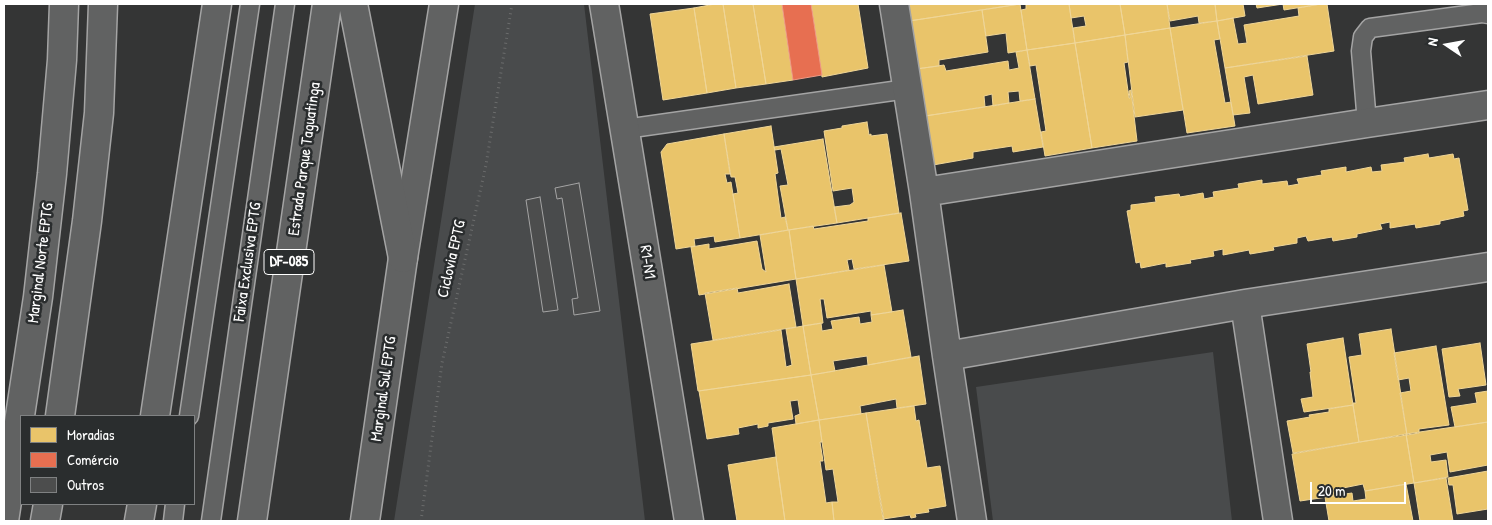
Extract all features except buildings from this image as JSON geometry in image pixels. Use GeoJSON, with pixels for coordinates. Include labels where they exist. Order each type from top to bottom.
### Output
{"type":"FeatureCollection","features":[{"type":"Feature","properties":{"kind":"main road","name":"Marginal Norte EPTG"},"geometry":{"type":"LineString","coordinates":[[20,415],[38,297],[53,164],[62,60],[64,4]]}},
{"type":"Feature","properties":{"kind":"main road"},"geometry":{"type":"LineString","coordinates":[[60,415],[86,230],[99,113],[103,4]]}},
{"type":"Feature","properties":{"kind":"main road"},"geometry":{"type":"LineString","coordinates":[[155,415],[216,4]]}},
{"type":"Feature","properties":{"kind":"main road","name":"Estrada Parque Taguatinga"},"geometry":{"type":"LineString","coordinates":[[252,521],[327,4]]}},
{"type":"Feature","properties":{"kind":"main road"},"geometry":{"type":"LineString","coordinates":[[353,4],[403,258]]}},
{"type":"Feature","properties":{"kind":"main road","name":"Marginal Sul EPTG"},"geometry":{"type":"LineString","coordinates":[[365,521],[403,258],[444,4]]}},
{"type":"Feature","properties":{"kind":"main road","name":"R1-N1"},"geometry":{"type":"LineString","coordinates":[[604,4],[689,521]]}},
{"type":"Feature","properties":{"kind":"main road"},"geometry":{"type":"LineString","coordinates":[[894,4],[924,192],[968,521]]}},
{"type":"Feature","properties":{"kind":"main road"},"geometry":{"type":"LineString","coordinates":[[924,192],[1488,105]]}},
{"type":"Feature","properties":{"kind":"main road"},"geometry":{"type":"LineString","coordinates":[[947,356],[1245,304],[1488,266]]}},
{"type":"Feature","properties":{"kind":"main road"},"geometry":{"type":"LineString","coordinates":[[1245,304],[1278,521]]}},
{"type":"Feature","properties":{"kind":"main road","name":"Marginal Norte EPTG"},"geometry":{"type":"LineString","coordinates":[[4,521],[20,416]]}},
{"type":"Feature","properties":{"kind":"main road"},"geometry":{"type":"LineString","coordinates":[[45,521],[48,505]]}},
{"type":"Feature","properties":{"kind":"main road"},"geometry":{"type":"LineString","coordinates":[[140,521],[142,505]]}},
{"type":"Feature","properties":{"kind":"lane"},"geometry":{"type":"LineString","coordinates":[[188,415],[250,4]]}},
{"type":"Feature","properties":{"kind":"lane","name":"Faixa Exclusiva EPTG"},"geometry":{"type":"LineString","coordinates":[[211,521],[285,4]]}},
{"type":"Feature","properties":{"kind":"lane"},"geometry":{"type":"LineString","coordinates":[[1367,123],[1361,51],[1363,37],[1370,28],[1482,13],[1488,14]]}},
{"type":"Feature","properties":{"kind":"lane"},"geometry":{"type":"LineString","coordinates":[[625,129],[908,89]]}},
{"type":"Feature","properties":{"kind":"lane"},"geometry":{"type":"LineString","coordinates":[[173,521],[176,505]]}},
{"type":"Feature","properties":{"kind":"path","name":"Ciclovia EPTG"},"geometry":{"type":"LineString","coordinates":[[421,521],[442,362],[486,165],[512,4]]}},
{"type":"Feature","properties":{"kind":"shaded area"},"geometry":{"type":"Polygon","coordinates":[[[475,4],[584,4],[645,521],[394,521],[475,4]]]}},
{"type":"Feature","properties":{"kind":"shaded area"},"geometry":{"type":"Polygon","coordinates":[[[1213,352],[1232,521],[993,521],[976,387],[1213,352]]]}}]}
